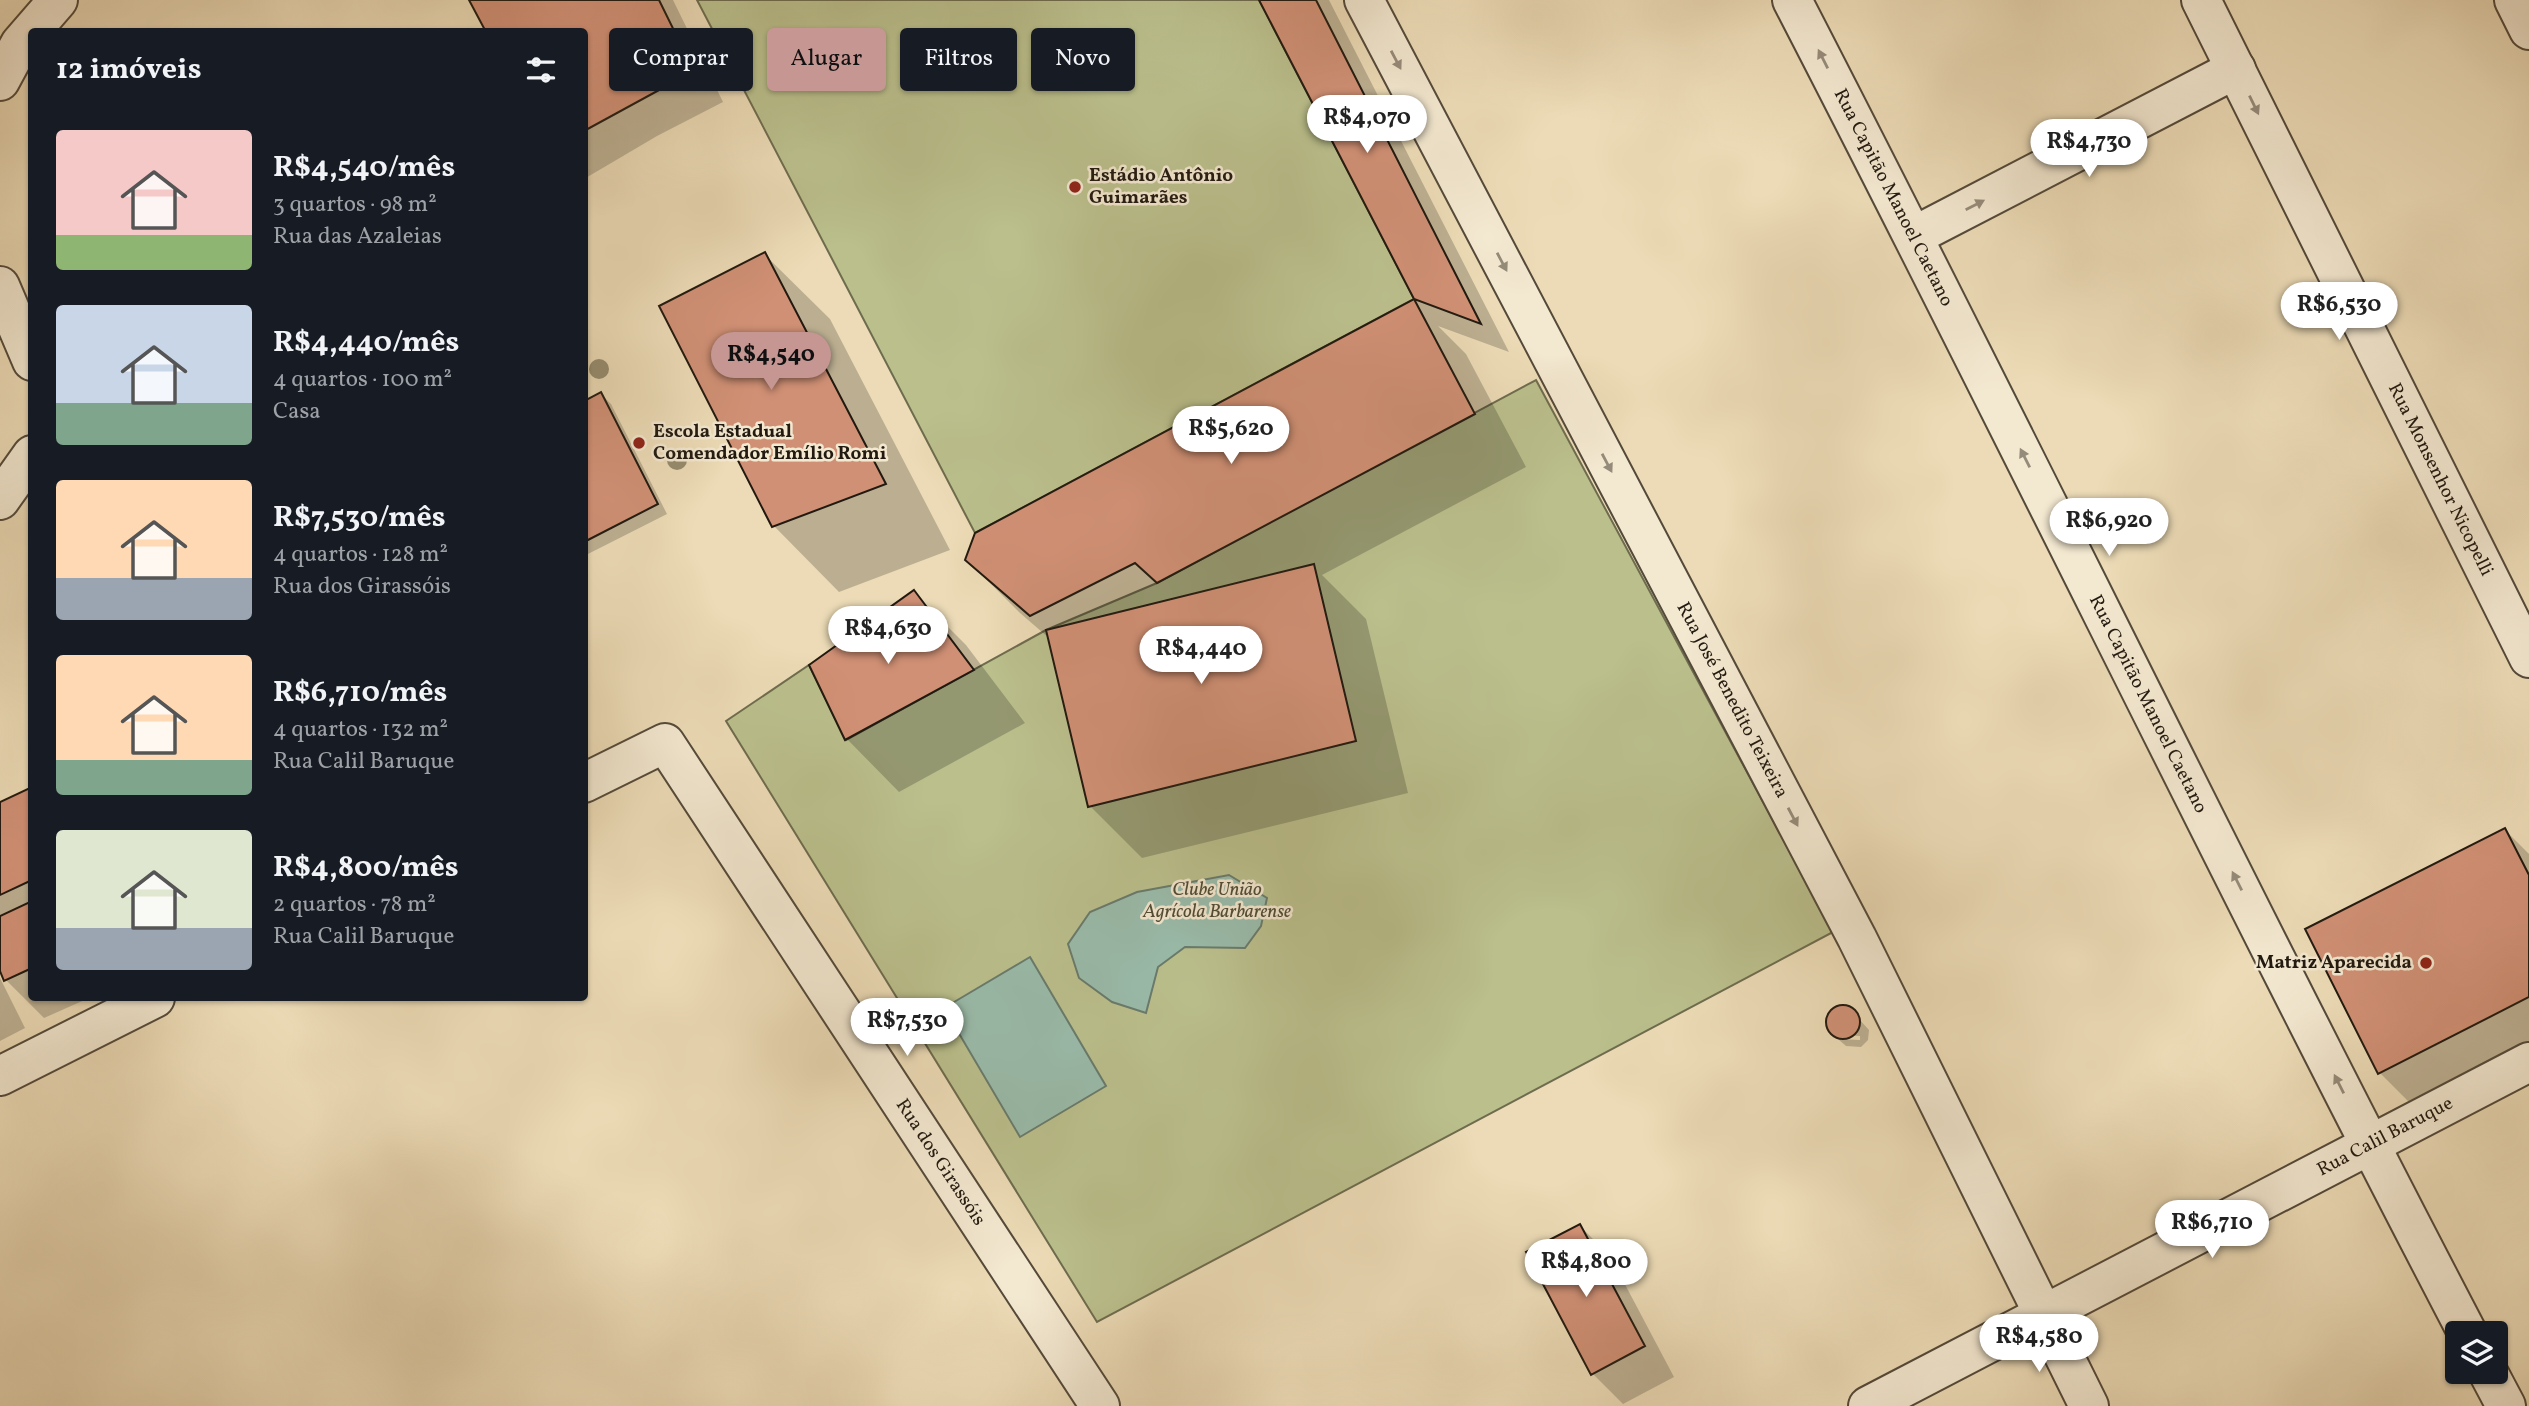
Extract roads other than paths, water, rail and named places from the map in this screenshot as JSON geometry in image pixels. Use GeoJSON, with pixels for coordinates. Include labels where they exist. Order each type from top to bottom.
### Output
{"type":"FeatureCollection","features":[{"type":"Feature","properties":{"kind":"street"},"geometry":{"type":"LineString","coordinates":[[34,28],[58,0]]}},
{"type":"Feature","properties":{"kind":"street","name":"Rua José Benedito Teixeira"},"geometry":{"type":"LineString","coordinates":[[1364,0],[1857,938],[2089,1406]]}},
{"type":"Feature","properties":{"kind":"street","name":"Rua Capitão Manoel Caetano"},"geometry":{"type":"LineString","coordinates":[[1792,0],[1914,236],[2369,1145],[2461,1321]]}},
{"type":"Feature","properties":{"kind":"street","name":"Rua Monsenhor Nicopelli"},"geometry":{"type":"LineString","coordinates":[[2201,0],[2529,658]]}},
{"type":"Feature","properties":{"kind":"street"},"geometry":{"type":"LineString","coordinates":[[2514,0],[2529,30]]}},
{"type":"Feature","properties":{"kind":"street"},"geometry":{"type":"LineString","coordinates":[[0,81],[28,35]]}},
{"type":"Feature","properties":{"kind":"street"},"geometry":{"type":"LineString","coordinates":[[1914,236],[2236,69]]}},
{"type":"Feature","properties":{"kind":"street"},"geometry":{"type":"LineString","coordinates":[[0,286],[28,352]]}},
{"type":"Feature","properties":{"kind":"street"},"geometry":{"type":"LineString","coordinates":[[0,500],[28,461]]}},
{"type":"Feature","properties":{"kind":"street","name":"Rua dos Girassóis"},"geometry":{"type":"LineString","coordinates":[[588,781],[665,743],[1100,1406]]}},
{"type":"Feature","properties":{"kind":"street"},"geometry":{"type":"LineString","coordinates":[[0,1076],[149,1001]]}},
{"type":"Feature","properties":{"kind":"street","name":"Rua Calil Baruque"},"geometry":{"type":"LineString","coordinates":[[1868,1406],[2529,1062]]}},
{"type":"Feature","properties":{"kind":"street"},"geometry":{"type":"LineString","coordinates":[[2494,1384],[2506,1406]]}},
{"type":"Feature","properties":{"kind":"place","name":"Estádio Antônio Guimarães"},"geometry":{"type":"Point","coordinates":[1075,187]}},
{"type":"Feature","properties":{"kind":"place","name":"Escola Estadual Comendador Emílio Romi"},"geometry":{"type":"Point","coordinates":[639,443]}},
{"type":"Feature","properties":{"kind":"place","name":"Matriz Aparecida"},"geometry":{"type":"Point","coordinates":[2426,963]}},
{"type":"Feature","properties":{"kind":"park label","name":"Clube União Agrícola Barbarense"},"geometry":{"type":"Point","coordinates":[1217,901]}}]}
